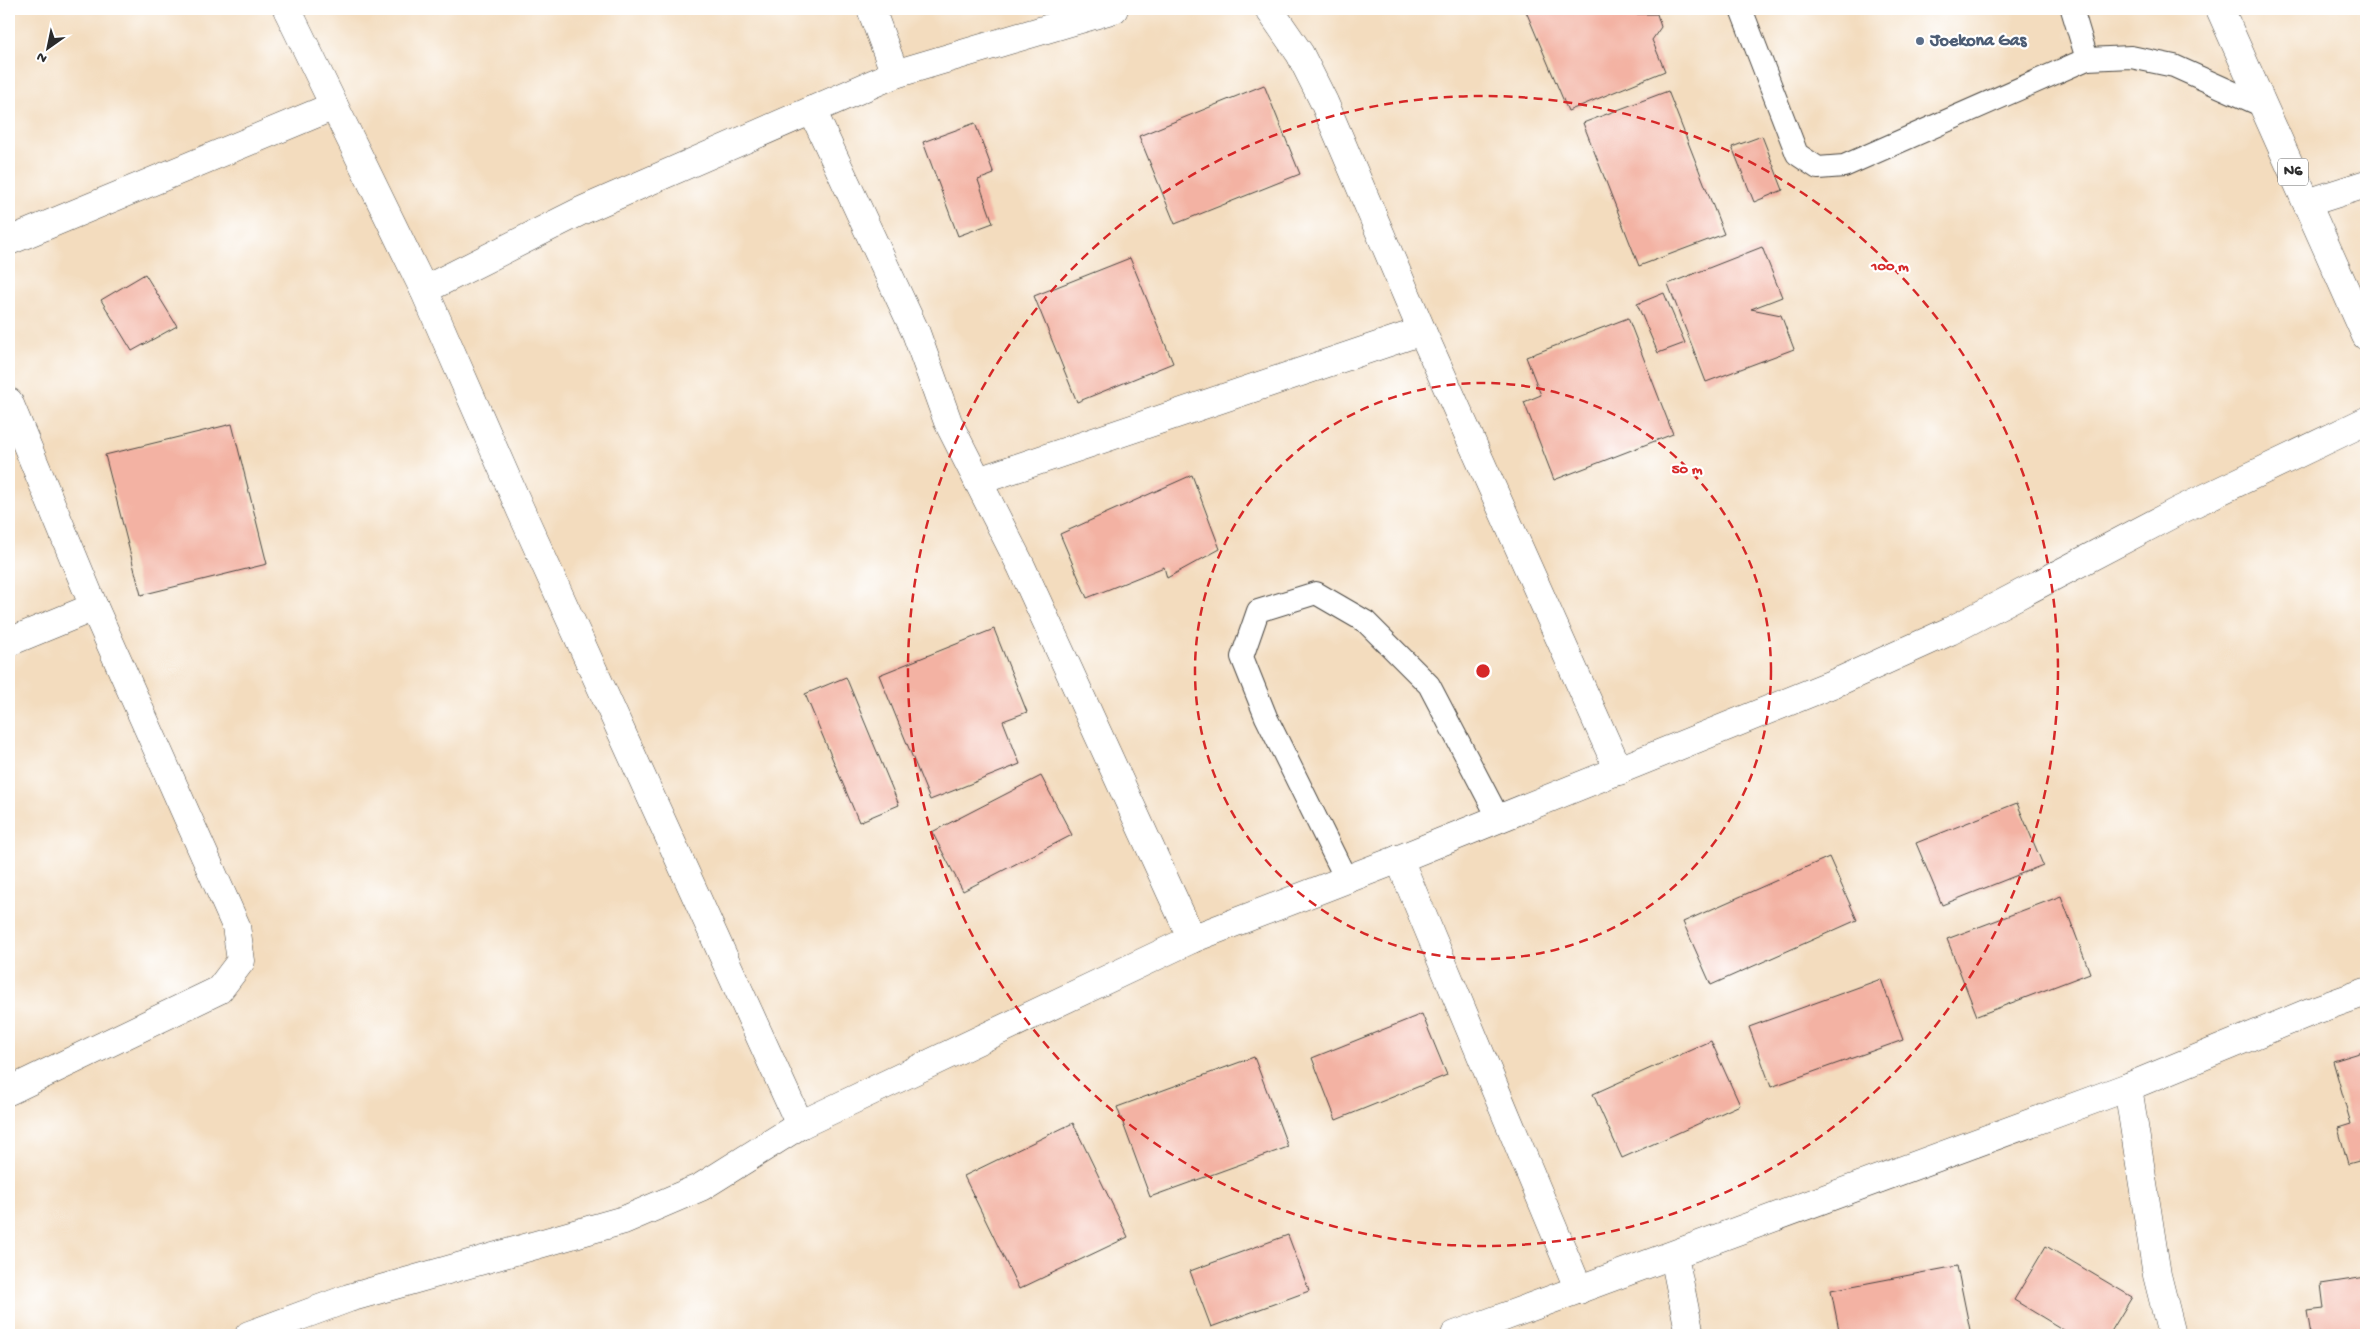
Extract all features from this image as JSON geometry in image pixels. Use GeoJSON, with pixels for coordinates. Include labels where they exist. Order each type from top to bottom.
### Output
{"type":"FeatureCollection","features":[{"type":"Feature","properties":{"kind":"street"},"geometry":{"type":"LineString","coordinates":[[286,9],[424,290],[520,511],[800,1125]]}},
{"type":"Feature","properties":{"kind":"street"},"geometry":{"type":"LineString","coordinates":[[872,9],[895,74]]}},
{"type":"Feature","properties":{"kind":"street"},"geometry":{"type":"LineString","coordinates":[[424,290],[583,210],[895,74],[1114,9]]}},
{"type":"Feature","properties":{"kind":"street"},"geometry":{"type":"LineString","coordinates":[[1270,9],[1300,54],[1324,102],[1422,331],[1619,771]]}},
{"type":"Feature","properties":{"kind":"street","name":"N6"},"geometry":{"type":"LineString","coordinates":[[2220,9],[2366,336]]}},
{"type":"Feature","properties":{"kind":"street"},"geometry":{"type":"LineString","coordinates":[[9,241],[334,106]]}},
{"type":"Feature","properties":{"kind":"street"},"geometry":{"type":"LineString","coordinates":[[812,110],[916,333],[948,422],[1021,566],[1192,939]]}},
{"type":"Feature","properties":{"kind":"street"},"geometry":{"type":"LineString","coordinates":[[2307,203],[2366,184]]}},
{"type":"Feature","properties":{"kind":"street"},"geometry":{"type":"LineString","coordinates":[[978,481],[1422,331]]}},
{"type":"Feature","properties":{"kind":"street"},"geometry":{"type":"LineString","coordinates":[[9,402],[94,607],[236,926],[241,961],[220,990],[9,1091]]}},
{"type":"Feature","properties":{"kind":"street"},"geometry":{"type":"LineString","coordinates":[[249,1335],[349,1298],[624,1220],[701,1187],[800,1125],[1192,939],[1499,819],[1842,680],[1950,631],[2178,511],[2366,421]]}},
{"type":"Feature","properties":{"kind":"street"},"geometry":{"type":"LineString","coordinates":[[9,642],[94,607]]}},
{"type":"Feature","properties":{"kind":"street"},"geometry":{"type":"LineString","coordinates":[[1398,859],[1579,1290]]}},
{"type":"Feature","properties":{"kind":"street"},"geometry":{"type":"LineString","coordinates":[[1455,1335],[1674,1256],[2128,1087],[2310,1012],[2366,992]]}},
{"type":"Feature","properties":{"kind":"street"},"geometry":{"type":"LineString","coordinates":[[2128,1087],[2157,1275],[2172,1335]]}},
{"type":"Feature","properties":{"kind":"street"},"geometry":{"type":"LineString","coordinates":[[1674,1256],[1690,1335]]}},
{"type":"Feature","properties":{"kind":"lane"},"geometry":{"type":"LineString","coordinates":[[1741,9],[1797,154],[1818,168],[1844,166],[2087,59],[2131,57],[2174,66],[2263,106]]}},
{"type":"Feature","properties":{"kind":"lane"},"geometry":{"type":"LineString","coordinates":[[2072,9],[2087,59]]}},
{"type":"Feature","properties":{"kind":"lane"},"geometry":{"type":"LineString","coordinates":[[1346,879],[1266,717],[1242,657],[1258,611],[1316,593],[1366,622],[1429,685],[1499,819]]}},
{"type":"Feature","properties":{"kind":"building"},"geometry":{"type":"Polygon","coordinates":[[[1525,9],[1632,9],[1633,14],[1657,14],[1661,27],[1652,40],[1665,71],[1568,111],[1525,9]]]}},
{"type":"Feature","properties":{"kind":"building"},"geometry":{"type":"Polygon","coordinates":[[[1264,85],[1300,174],[1175,224],[1139,136],[1264,85]]]}},
{"type":"Feature","properties":{"kind":"building"},"geometry":{"type":"Polygon","coordinates":[[[1668,91],[1724,234],[1639,266],[1583,123],[1668,91]]]}},
{"type":"Feature","properties":{"kind":"building"},"geometry":{"type":"Polygon","coordinates":[[[975,123],[994,174],[978,180],[993,223],[958,236],[923,142],[975,123]]]}},
{"type":"Feature","properties":{"kind":"building"},"geometry":{"type":"Polygon","coordinates":[[[1762,136],[1783,190],[1754,202],[1732,147],[1762,136]]]}},
{"type":"Feature","properties":{"kind":"building"},"geometry":{"type":"Polygon","coordinates":[[[1762,247],[1782,297],[1751,309],[1781,315],[1794,349],[1706,382],[1668,284],[1762,247]]]}},
{"type":"Feature","properties":{"kind":"building"},"geometry":{"type":"Polygon","coordinates":[[[1130,258],[1173,363],[1077,402],[1034,296],[1130,258]]]}},
{"type":"Feature","properties":{"kind":"building"},"geometry":{"type":"Polygon","coordinates":[[[145,274],[177,326],[132,351],[101,300],[145,274]]]}},
{"type":"Feature","properties":{"kind":"building"},"geometry":{"type":"Polygon","coordinates":[[[1664,293],[1685,343],[1658,353],[1637,304],[1664,293]]]}},
{"type":"Feature","properties":{"kind":"building"},"geometry":{"type":"Polygon","coordinates":[[[1628,318],[1673,434],[1554,480],[1524,402],[1541,395],[1526,357],[1628,318]]]}},
{"type":"Feature","properties":{"kind":"building"},"geometry":{"type":"Polygon","coordinates":[[[232,424],[267,564],[141,595],[105,455],[232,424]]]}},
{"type":"Feature","properties":{"kind":"building"},"geometry":{"type":"Polygon","coordinates":[[[1192,475],[1220,549],[1167,578],[1164,567],[1087,598],[1060,534],[1192,475]]]}},
{"type":"Feature","properties":{"kind":"building"},"geometry":{"type":"Polygon","coordinates":[[[994,629],[1027,712],[1003,721],[1020,764],[930,800],[879,675],[994,629]]]}},
{"type":"Feature","properties":{"kind":"building"},"geometry":{"type":"Polygon","coordinates":[[[846,677],[899,805],[859,822],[805,694],[846,677]]]}},
{"type":"Feature","properties":{"kind":"building"},"geometry":{"type":"Polygon","coordinates":[[[1041,776],[1072,835],[963,891],[932,832],[1041,776]]]}},
{"type":"Feature","properties":{"kind":"building"},"geometry":{"type":"Polygon","coordinates":[[[2017,803],[2043,865],[1942,905],[1916,843],[2017,803]]]}},
{"type":"Feature","properties":{"kind":"building"},"geometry":{"type":"Polygon","coordinates":[[[1829,857],[1857,920],[1711,985],[1683,922],[1829,857]]]}},
{"type":"Feature","properties":{"kind":"building"},"geometry":{"type":"Polygon","coordinates":[[[2061,896],[2090,973],[1977,1016],[1947,939],[2061,896]]]}},
{"type":"Feature","properties":{"kind":"building"},"geometry":{"type":"Polygon","coordinates":[[[1881,979],[1903,1040],[1771,1087],[1749,1027],[1881,979]]]}},
{"type":"Feature","properties":{"kind":"building"},"geometry":{"type":"Polygon","coordinates":[[[1422,1014],[1447,1075],[1336,1120],[1312,1058],[1422,1014]]]}},
{"type":"Feature","properties":{"kind":"building"},"geometry":{"type":"Polygon","coordinates":[[[1711,1041],[1740,1105],[1622,1158],[1593,1094],[1711,1041]]]}},
{"type":"Feature","properties":{"kind":"building"},"geometry":{"type":"Polygon","coordinates":[[[2366,1051],[2366,1159],[2348,1164],[2338,1128],[2351,1124],[2333,1061],[2366,1051]]]}},
{"type":"Feature","properties":{"kind":"building"},"geometry":{"type":"Polygon","coordinates":[[[1254,1057],[1288,1147],[1150,1197],[1117,1107],[1254,1057]]]}},
{"type":"Feature","properties":{"kind":"building"},"geometry":{"type":"Polygon","coordinates":[[[1073,1123],[1128,1237],[1019,1289],[964,1176],[1073,1123]]]}},
{"type":"Feature","properties":{"kind":"building"},"geometry":{"type":"Polygon","coordinates":[[[1288,1235],[1309,1291],[1211,1327],[1190,1271],[1288,1235]]]}},
{"type":"Feature","properties":{"kind":"building"},"geometry":{"type":"Polygon","coordinates":[[[2046,1246],[2132,1297],[2109,1335],[2072,1335],[2014,1300],[2046,1246]]]}},
{"type":"Feature","properties":{"kind":"building"},"geometry":{"type":"Polygon","coordinates":[[[1957,1266],[1971,1335],[1840,1335],[1831,1290],[1957,1266]]]}},
{"type":"Feature","properties":{"kind":"building"},"geometry":{"type":"Polygon","coordinates":[[[2366,1277],[2366,1335],[2311,1335],[2307,1311],[2324,1309],[2321,1284],[2366,1277]]]}},
{"type":"Feature","properties":{"kind":"place","name":"Joekona Gas"},"geometry":{"type":"Point","coordinates":[1920,41]}}]}
